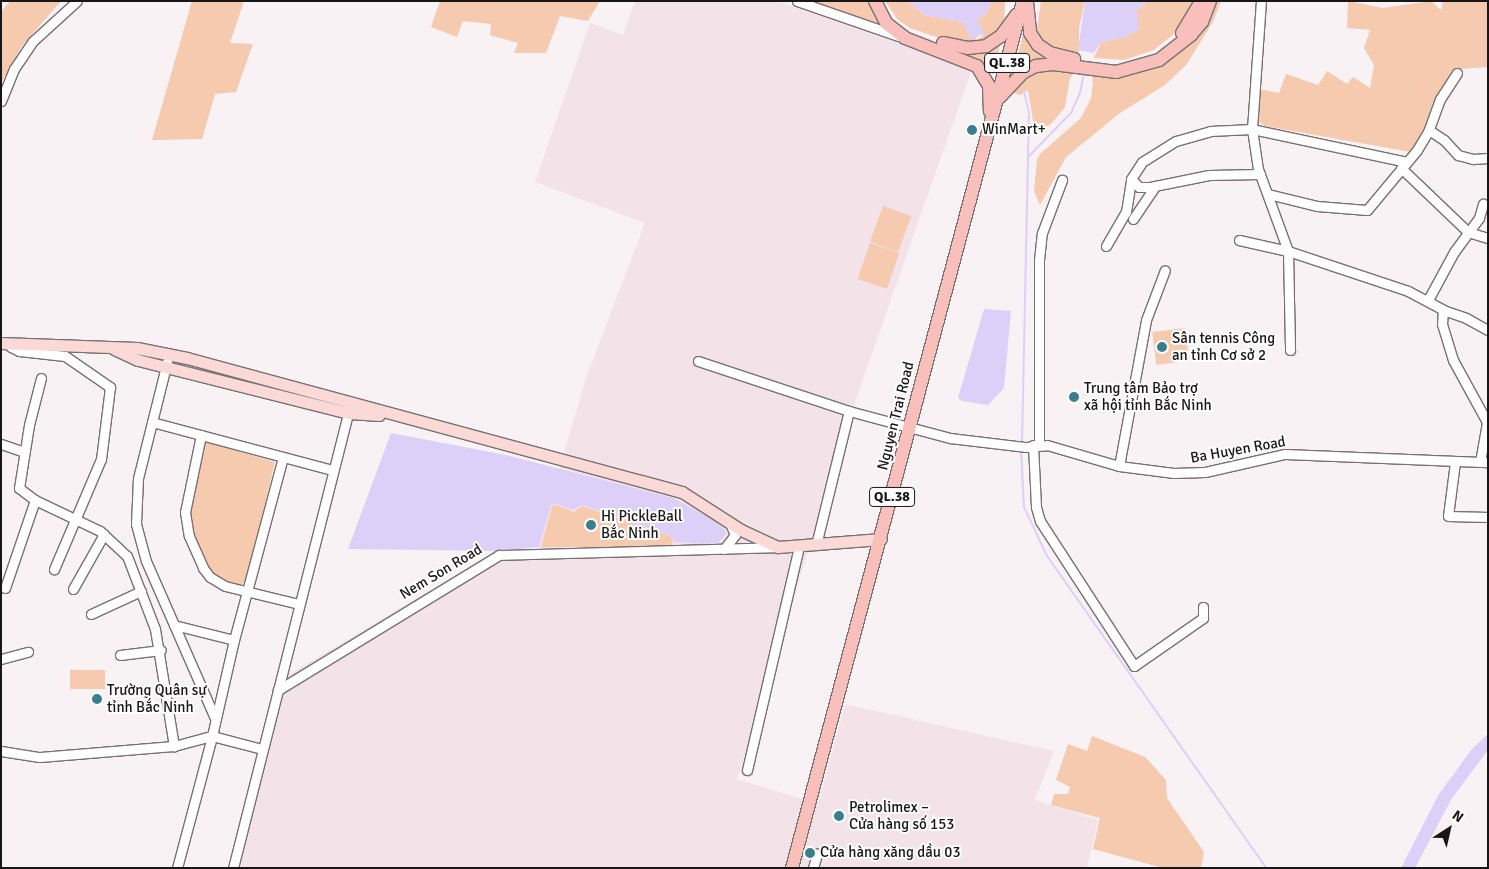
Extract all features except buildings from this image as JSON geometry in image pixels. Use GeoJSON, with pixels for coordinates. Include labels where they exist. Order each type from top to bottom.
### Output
{"type":"FeatureCollection","features":[{"type":"Feature","properties":{"kind":"highway"},"geometry":{"type":"LineString","coordinates":[[875,1],[886,23],[905,38],[977,66],[989,86],[990,125]]}},
{"type":"Feature","properties":{"kind":"highway"},"geometry":{"type":"LineString","coordinates":[[882,1],[893,19],[907,31],[933,41],[968,48],[986,46],[998,39],[1024,3]]}},
{"type":"Feature","properties":{"kind":"highway"},"geometry":{"type":"LineString","coordinates":[[1024,3],[1030,33],[1044,50],[1085,61],[1119,64],[1144,59],[1172,43],[1191,22],[1201,1]]}},
{"type":"Feature","properties":{"kind":"highway"},"geometry":{"type":"LineString","coordinates":[[996,101],[1019,76],[1036,66],[1059,64],[1116,72],[1158,60],[1191,35],[1202,22],[1210,1]]}},
{"type":"Feature","properties":{"kind":"highway","name":"Nguyen Trai Road"},"geometry":{"type":"LineString","coordinates":[[792,868],[996,101],[1024,3]]}},
{"type":"Feature","properties":{"kind":"main road"},"geometry":{"type":"LineString","coordinates":[[6,343],[68,343],[169,354],[261,378],[350,407]]}},
{"type":"Feature","properties":{"kind":"main road"},"geometry":{"type":"LineString","coordinates":[[107,346],[138,360],[258,390],[398,417],[676,490],[698,500],[730,522],[778,548]]}},
{"type":"Feature","properties":{"kind":"main road"},"geometry":{"type":"LineString","coordinates":[[258,390],[261,378]]}},
{"type":"Feature","properties":{"kind":"main road","name":"Nem Son Road"},"geometry":{"type":"LineString","coordinates":[[778,548],[881,539]]}},
{"type":"Feature","properties":{"kind":"street"},"geometry":{"type":"LineString","coordinates":[[1,101],[17,64],[33,41],[77,1]]}},
{"type":"Feature","properties":{"kind":"street"},"geometry":{"type":"LineString","coordinates":[[797,1],[905,38]]}},
{"type":"Feature","properties":{"kind":"street"},"geometry":{"type":"LineString","coordinates":[[1260,1],[1252,129],[1260,174],[1288,251],[1290,350]]}},
{"type":"Feature","properties":{"kind":"street"},"geometry":{"type":"LineString","coordinates":[[1268,194],[1317,206],[1367,210],[1404,165],[1429,130],[1436,106],[1457,73]]}},
{"type":"Feature","properties":{"kind":"street"},"geometry":{"type":"LineString","coordinates":[[1106,246],[1126,212],[1131,179],[1142,162],[1176,141],[1210,131],[1252,129],[1404,165],[1468,232],[1488,238]]}},
{"type":"Feature","properties":{"kind":"street"},"geometry":{"type":"LineString","coordinates":[[1429,130],[1444,140],[1458,155],[1473,159],[1488,158]]}},
{"type":"Feature","properties":{"kind":"street"},"geometry":{"type":"LineString","coordinates":[[1131,179],[1139,187],[1154,186],[1209,175],[1260,174]]}},
{"type":"Feature","properties":{"kind":"street"},"geometry":{"type":"LineString","coordinates":[[1062,180],[1042,233],[1040,260],[1034,445],[1036,507],[1040,520],[1134,666],[1203,618],[1204,608]]}},
{"type":"Feature","properties":{"kind":"street"},"geometry":{"type":"LineString","coordinates":[[1133,219],[1154,186]]}},
{"type":"Feature","properties":{"kind":"street"},"geometry":{"type":"LineString","coordinates":[[1428,300],[1481,212],[1483,204]]}},
{"type":"Feature","properties":{"kind":"street"},"geometry":{"type":"LineString","coordinates":[[1239,240],[1288,251],[1428,300],[1443,310],[1466,318],[1488,330]]}},
{"type":"Feature","properties":{"kind":"street"},"geometry":{"type":"LineString","coordinates":[[1119,466],[1146,320],[1165,270]]}},
{"type":"Feature","properties":{"kind":"street"},"geometry":{"type":"LineString","coordinates":[[1443,310],[1442,324],[1453,360],[1487,424],[1484,462]]}},
{"type":"Feature","properties":{"kind":"street"},"geometry":{"type":"LineString","coordinates":[[6,343],[11,348],[19,351],[66,357],[110,387],[101,459],[54,569]]}},
{"type":"Feature","properties":{"kind":"street"},"geometry":{"type":"LineString","coordinates":[[66,357],[68,343]]}},
{"type":"Feature","properties":{"kind":"street"},"geometry":{"type":"LineString","coordinates":[[169,354],[136,489],[135,515],[146,562],[215,718]]}},
{"type":"Feature","properties":{"kind":"street","name":"Ba Huyen Road"},"geometry":{"type":"LineString","coordinates":[[698,361],[849,412],[950,438],[1012,445],[1034,445],[1119,466],[1197,474],[1285,454],[1484,462]]}},
{"type":"Feature","properties":{"kind":"street"},"geometry":{"type":"LineString","coordinates":[[41,378],[24,452],[19,488],[35,500],[76,518],[104,534],[127,556],[141,592],[162,661],[174,746]]}},
{"type":"Feature","properties":{"kind":"street"},"geometry":{"type":"LineString","coordinates":[[233,868],[350,407]]}},
{"type":"Feature","properties":{"kind":"street"},"geometry":{"type":"LineString","coordinates":[[816,545],[849,412]]}},
{"type":"Feature","properties":{"kind":"street"},"geometry":{"type":"LineString","coordinates":[[152,422],[333,470]]}},
{"type":"Feature","properties":{"kind":"street"},"geometry":{"type":"LineString","coordinates":[[201,435],[185,500],[189,536],[210,577],[225,586],[299,604]]}},
{"type":"Feature","properties":{"kind":"street"},"geometry":{"type":"LineString","coordinates":[[1,444],[24,452]]}},
{"type":"Feature","properties":{"kind":"street"},"geometry":{"type":"LineString","coordinates":[[177,868],[212,736],[234,640],[283,457]]}},
{"type":"Feature","properties":{"kind":"street"},"geometry":{"type":"LineString","coordinates":[[1455,462],[1448,516],[1488,517]]}},
{"type":"Feature","properties":{"kind":"street"},"geometry":{"type":"LineString","coordinates":[[5,588],[35,500]]}},
{"type":"Feature","properties":{"kind":"street"},"geometry":{"type":"LineString","coordinates":[[724,549],[735,535],[730,522]]}},
{"type":"Feature","properties":{"kind":"street"},"geometry":{"type":"LineString","coordinates":[[73,590],[104,534]]}},
{"type":"Feature","properties":{"kind":"street"},"geometry":{"type":"LineString","coordinates":[[747,770],[799,546]]}},
{"type":"Feature","properties":{"kind":"street","name":"Nem Son Road"},"geometry":{"type":"LineString","coordinates":[[278,690],[490,558],[536,552],[778,548]]}},
{"type":"Feature","properties":{"kind":"street"},"geometry":{"type":"LineString","coordinates":[[91,614],[141,592]]}},
{"type":"Feature","properties":{"kind":"street"},"geometry":{"type":"LineString","coordinates":[[174,625],[234,640]]}},
{"type":"Feature","properties":{"kind":"street"},"geometry":{"type":"LineString","coordinates":[[120,655],[161,650]]}},
{"type":"Feature","properties":{"kind":"street"},"geometry":{"type":"LineString","coordinates":[[1,659],[28,652]]}},
{"type":"Feature","properties":{"kind":"street"},"geometry":{"type":"LineString","coordinates":[[1,751],[40,757],[174,746],[212,736],[262,749]]}},
{"type":"Feature","properties":{"kind":"street"},"geometry":{"type":"LineString","coordinates":[[813,868],[817,854]]}},
{"type":"Feature","properties":{"kind":"shaded area"},"geometry":{"type":"Polygon","coordinates":[[[10,1],[61,1],[22,46],[1,83],[1,12],[10,1]]]}},
{"type":"Feature","properties":{"kind":"shaded area"},"geometry":{"type":"Polygon","coordinates":[[[192,1],[244,1],[230,43],[253,44],[236,92],[215,94],[202,139],[152,140],[192,1]]]}},
{"type":"Feature","properties":{"kind":"shaded area"},"geometry":{"type":"Polygon","coordinates":[[[440,1],[600,1],[588,21],[560,16],[546,53],[514,53],[518,43],[490,35],[491,24],[463,21],[457,37],[431,27],[440,1]]]}},
{"type":"Feature","properties":{"kind":"shaded area"},"geometry":{"type":"Polygon","coordinates":[[[635,1],[777,1],[972,69],[854,405],[737,779],[818,804],[845,704],[1054,751],[1035,800],[1098,820],[1087,868],[237,868],[288,675],[491,554],[536,549],[585,381],[645,223],[535,182],[590,23],[623,35],[635,1]]]}},
{"type":"Feature","properties":{"kind":"shaded area"},"geometry":{"type":"Polygon","coordinates":[[[826,1],[871,1],[881,27],[813,2],[826,1]]]}},
{"type":"Feature","properties":{"kind":"shaded area"},"geometry":{"type":"Polygon","coordinates":[[[885,1],[908,1],[924,15],[962,22],[977,39],[983,36],[977,19],[984,16],[992,1],[1005,1],[1004,27],[982,43],[945,40],[910,28],[898,20],[885,1]]]}},
{"type":"Feature","properties":{"kind":"shaded area"},"geometry":{"type":"Polygon","coordinates":[[[908,1],[992,1],[984,16],[977,19],[984,33],[972,40],[962,22],[924,15],[908,1]]]}},
{"type":"Feature","properties":{"kind":"shaded area"},"geometry":{"type":"Polygon","coordinates":[[[1041,1],[1085,1],[1079,28],[1079,55],[1050,49],[1036,36],[1041,1]]]}},
{"type":"Feature","properties":{"kind":"shaded area"},"geometry":{"type":"Polygon","coordinates":[[[1085,1],[1148,1],[1137,10],[1139,29],[1126,37],[1101,42],[1094,53],[1078,50],[1085,1]]]}},
{"type":"Feature","properties":{"kind":"shaded area"},"geometry":{"type":"Polygon","coordinates":[[[1148,1],[1197,1],[1180,29],[1154,50],[1124,60],[1094,58],[1101,42],[1126,37],[1137,10],[1148,1]]]}},
{"type":"Feature","properties":{"kind":"shaded area"},"geometry":{"type":"Polygon","coordinates":[[[1212,1],[1221,1],[1213,22],[1186,65],[1165,85],[1120,113],[1066,157],[1040,205],[1034,191],[1037,160],[1040,154],[1081,118],[1091,98],[1093,82],[1091,73],[1161,64],[1212,1]]]}},
{"type":"Feature","properties":{"kind":"shaded area"},"geometry":{"type":"Polygon","coordinates":[[[1348,1],[1383,8],[1431,1],[1441,10],[1443,1],[1488,1],[1488,67],[1459,69],[1438,98],[1426,130],[1411,152],[1265,126],[1257,120],[1259,89],[1279,93],[1286,74],[1318,85],[1327,71],[1347,84],[1353,77],[1370,88],[1374,65],[1364,48],[1370,30],[1347,28],[1348,1]]]}},
{"type":"Feature","properties":{"kind":"shaded area"},"geometry":{"type":"Polygon","coordinates":[[[1024,31],[1057,58],[1011,80],[1024,31]]]}},
{"type":"Feature","properties":{"kind":"shaded area"},"geometry":{"type":"Polygon","coordinates":[[[1001,41],[993,75],[979,59],[959,52],[1001,41]]]}},
{"type":"Feature","properties":{"kind":"shaded area"},"geometry":{"type":"Polygon","coordinates":[[[1038,70],[1076,70],[1070,78],[1065,107],[1051,124],[1035,133],[1028,90],[1020,95],[1011,92],[1025,78],[1038,70]]]}},
{"type":"Feature","properties":{"kind":"shaded area"},"geometry":{"type":"Polygon","coordinates":[[[883,206],[911,216],[898,252],[870,242],[883,206]]]}},
{"type":"Feature","properties":{"kind":"shaded area"},"geometry":{"type":"Polygon","coordinates":[[[870,243],[899,253],[887,289],[858,279],[870,243]]]}},
{"type":"Feature","properties":{"kind":"shaded area"},"geometry":{"type":"Polygon","coordinates":[[[984,309],[1011,311],[1004,388],[988,405],[962,401],[958,398],[984,309]]]}},
{"type":"Feature","properties":{"kind":"shaded area"},"geometry":{"type":"Polygon","coordinates":[[[1185,328],[1189,361],[1156,365],[1152,332],[1185,328]]]}},
{"type":"Feature","properties":{"kind":"shaded area"},"geometry":{"type":"Polygon","coordinates":[[[391,433],[506,455],[673,498],[714,520],[725,530],[726,534],[719,542],[709,544],[674,542],[674,537],[582,505],[573,510],[556,504],[551,505],[539,547],[495,551],[348,549],[391,433]]]}},
{"type":"Feature","properties":{"kind":"shaded area"},"geometry":{"type":"Polygon","coordinates":[[[206,442],[275,462],[247,580],[239,586],[220,581],[210,571],[193,536],[188,511],[201,448],[206,442]]]}},
{"type":"Feature","properties":{"kind":"shaded area","name":"Hi PickleBall Bắc Ninh"},"geometry":{"type":"Polygon","coordinates":[[[556,505],[574,512],[582,506],[673,537],[672,547],[541,547],[552,506],[556,505]]]}},
{"type":"Feature","properties":{"kind":"shaded area"},"geometry":{"type":"Polygon","coordinates":[[[70,670],[105,670],[105,689],[70,689],[70,670]]]}},
{"type":"Feature","properties":{"kind":"shaded area"},"geometry":{"type":"Polygon","coordinates":[[[1488,734],[1488,750],[1452,798],[1415,868],[1401,868],[1439,794],[1472,749],[1488,734]]]}},
{"type":"Feature","properties":{"kind":"shaded area"},"geometry":{"type":"Polygon","coordinates":[[[1092,736],[1145,757],[1166,780],[1167,798],[1204,852],[1201,868],[1163,868],[1093,849],[1100,818],[1051,805],[1054,794],[1068,794],[1070,787],[1056,780],[1068,744],[1087,751],[1092,736]]]}},
{"type":"Feature","properties":{"kind":"waterway"},"geometry":{"type":"LineString","coordinates":[[1029,156],[1071,113],[1080,93],[1084,73]]}},
{"type":"Feature","properties":{"kind":"waterway"},"geometry":{"type":"LineString","coordinates":[[1022,443],[1029,113],[1024,91]]}},
{"type":"Feature","properties":{"kind":"waterway"},"geometry":{"type":"LineString","coordinates":[[1021,450],[1024,507],[1047,556],[1266,868]]}},
{"type":"Feature","properties":{"kind":"place","name":"WinMart+"},"geometry":{"type":"Point","coordinates":[972,130]}},
{"type":"Feature","properties":{"kind":"place","name":"Sân tennis Công an tỉnh Cơ sở 2"},"geometry":{"type":"Point","coordinates":[1162,347]}},
{"type":"Feature","properties":{"kind":"place","name":"Trung tâm Bảo trợ xã hội tỉnh Bắc Ninh"},"geometry":{"type":"Point","coordinates":[1074,397]}},
{"type":"Feature","properties":{"kind":"place","name":"Hi PickleBall Bắc Ninh"},"geometry":{"type":"Point","coordinates":[591,525]}},
{"type":"Feature","properties":{"kind":"place","name":"Trường Quân sự tỉnh Bắc Ninh"},"geometry":{"type":"Point","coordinates":[97,699]}},
{"type":"Feature","properties":{"kind":"place","name":"Petrolimex – Cửa hàng số 153"},"geometry":{"type":"Point","coordinates":[839,816]}},
{"type":"Feature","properties":{"kind":"place","name":"Cửa hàng xăng dầu 03"},"geometry":{"type":"Point","coordinates":[810,853]}}]}
